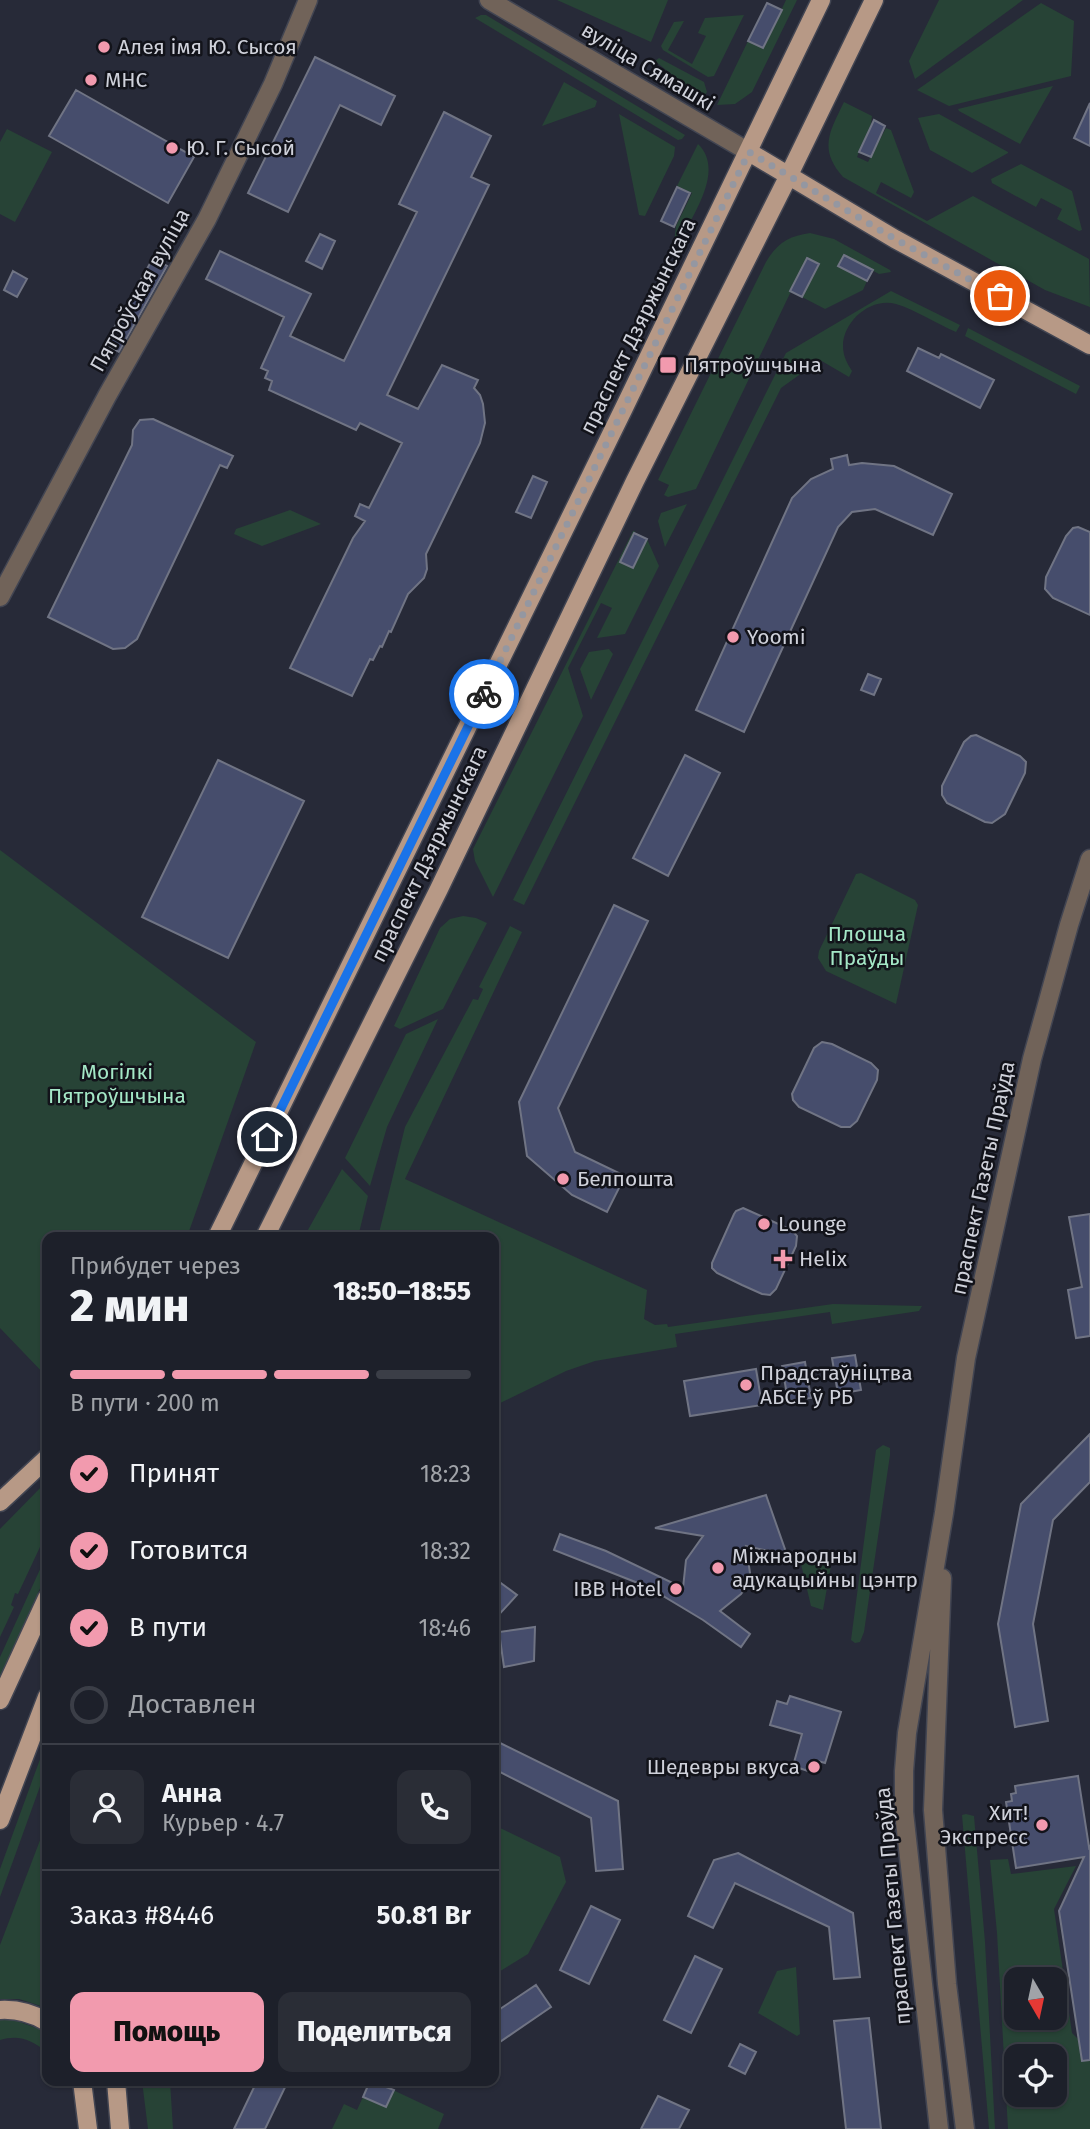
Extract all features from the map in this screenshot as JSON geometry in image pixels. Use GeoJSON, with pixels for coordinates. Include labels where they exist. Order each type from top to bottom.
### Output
{"type":"FeatureCollection","features":[{"type":"Feature","properties":{"kind":"main road","name":"праспект Дзяржынскага"},"geometry":{"type":"LineString","coordinates":[[219,1232],[821,0]]}},
{"type":"Feature","properties":{"kind":"main road","name":"праспект Дзяржынскага"},"geometry":{"type":"LineString","coordinates":[[268,1232],[439,889],[653,445],[874,0]]}},
{"type":"Feature","properties":{"kind":"main road"},"geometry":{"type":"LineString","coordinates":[[749,152],[895,239],[1090,345]]}},
{"type":"Feature","properties":{"kind":"main road"},"geometry":{"type":"LineString","coordinates":[[0,1502],[42,1463]]}},
{"type":"Feature","properties":{"kind":"main road"},"geometry":{"type":"LineString","coordinates":[[0,1700],[42,1609]]}},
{"type":"Feature","properties":{"kind":"main road"},"geometry":{"type":"LineString","coordinates":[[0,1820],[42,1710]]}},
{"type":"Feature","properties":{"kind":"main road"},"geometry":{"type":"LineString","coordinates":[[0,2010],[19,2010],[42,2019]]}},
{"type":"Feature","properties":{"kind":"main road"},"geometry":{"type":"LineString","coordinates":[[83,2086],[88,2129]]}},
{"type":"Feature","properties":{"kind":"main road"},"geometry":{"type":"LineString","coordinates":[[116,2086],[120,2129]]}},
{"type":"Feature","properties":{"kind":"street","name":"Пятроўская вуліца"},"geometry":{"type":"LineString","coordinates":[[0,597],[107,396],[207,219],[273,84],[307,0]]}},
{"type":"Feature","properties":{"kind":"street","name":"вуліца Сямашкі"},"geometry":{"type":"LineString","coordinates":[[489,0],[749,152]]}},
{"type":"Feature","properties":{"kind":"street","name":"праспект Газеты Праўда"},"geometry":{"type":"LineString","coordinates":[[939,2129],[904,1812],[907,1733],[944,1513],[966,1358],[1032,1059],[1090,859]]}},
{"type":"Feature","properties":{"kind":"street","name":"праспект Газеты Праўда"},"geometry":{"type":"LineString","coordinates":[[944,1513],[938,1733],[933,1810],[947,1984],[965,2129]]}},
{"type":"Feature","properties":{"kind":"green space"},"geometry":{"type":"Polygon","coordinates":[[[557,0],[668,0],[651,42],[557,0]]]}},
{"type":"Feature","properties":{"kind":"green space"},"geometry":{"type":"Polygon","coordinates":[[[786,0],[797,0],[752,92],[735,104],[717,105],[748,41],[763,48],[786,0]]]}},
{"type":"Feature","properties":{"kind":"green space"},"geometry":{"type":"Polygon","coordinates":[[[939,0],[1023,0],[915,79],[909,61],[939,0]]]}},
{"type":"Feature","properties":{"kind":"green space"},"geometry":{"type":"Polygon","coordinates":[[[1041,3],[1074,21],[1071,76],[949,106],[917,90],[1041,3]]]}},
{"type":"Feature","properties":{"kind":"green space"},"geometry":{"type":"Polygon","coordinates":[[[486,15],[685,135],[678,140],[475,18],[486,15]]]}},
{"type":"Feature","properties":{"kind":"green space"},"geometry":{"type":"Polygon","coordinates":[[[744,15],[714,76],[708,77],[663,50],[661,46],[674,22],[684,21],[668,50],[692,64],[706,36],[698,33],[705,18],[744,15]]]}},
{"type":"Feature","properties":{"kind":"green space"},"geometry":{"type":"Polygon","coordinates":[[[659,58],[704,82],[707,92],[702,99],[655,61],[659,58]]]}},
{"type":"Feature","properties":{"kind":"green space"},"geometry":{"type":"Polygon","coordinates":[[[564,82],[597,101],[595,107],[542,126],[564,82]]]}},
{"type":"Feature","properties":{"kind":"green space"},"geometry":{"type":"Polygon","coordinates":[[[1053,86],[1020,144],[958,109],[1053,86]]]}},
{"type":"Feature","properties":{"kind":"green space"},"geometry":{"type":"Polygon","coordinates":[[[844,102],[872,116],[857,157],[868,162],[886,128],[891,130],[914,192],[911,198],[881,182],[876,193],[927,221],[973,196],[1089,259],[1090,307],[1045,290],[843,177],[831,158],[829,140],[844,102]]]}},
{"type":"Feature","properties":{"kind":"green space"},"geometry":{"type":"Polygon","coordinates":[[[619,114],[675,147],[674,156],[645,216],[639,215],[619,114]]]}},
{"type":"Feature","properties":{"kind":"green space"},"geometry":{"type":"Polygon","coordinates":[[[939,114],[1008,153],[972,173],[930,150],[918,118],[939,114]]]}},
{"type":"Feature","properties":{"kind":"green space"},"geometry":{"type":"Polygon","coordinates":[[[7,129],[52,152],[15,222],[0,214],[0,142],[7,129]]]}},
{"type":"Feature","properties":{"kind":"green space"},"geometry":{"type":"Polygon","coordinates":[[[698,144],[706,155],[709,167],[707,180],[697,208],[678,245],[674,243],[676,226],[692,193],[677,186],[698,144]]]}},
{"type":"Feature","properties":{"kind":"green space"},"geometry":{"type":"Polygon","coordinates":[[[1021,164],[1072,191],[1082,230],[1079,231],[1057,219],[1062,209],[1041,198],[1036,207],[992,183],[991,179],[1021,164]]]}},
{"type":"Feature","properties":{"kind":"green space"},"geometry":{"type":"Polygon","coordinates":[[[810,233],[834,239],[891,272],[879,274],[844,255],[839,266],[867,281],[863,290],[825,309],[802,297],[819,264],[807,258],[696,489],[668,497],[664,495],[669,485],[658,480],[766,262],[784,242],[810,233]]]}},
{"type":"Feature","properties":{"kind":"green space"},"geometry":{"type":"Polygon","coordinates":[[[891,291],[960,325],[956,332],[896,304],[877,304],[853,320],[844,337],[844,353],[852,371],[849,377],[820,360],[781,388],[524,905],[513,900],[786,353],[891,291]]]}},
{"type":"Feature","properties":{"kind":"green space"},"geometry":{"type":"Polygon","coordinates":[[[968,328],[1080,386],[1076,394],[965,336],[968,328]]]}},
{"type":"Feature","properties":{"kind":"green space"},"geometry":{"type":"Polygon","coordinates":[[[687,504],[665,547],[658,521],[661,513],[687,504]]]}},
{"type":"Feature","properties":{"kind":"green space"},"geometry":{"type":"Polygon","coordinates":[[[290,510],[321,524],[262,546],[234,534],[236,529],[290,510]]]}},
{"type":"Feature","properties":{"kind":"green space"},"geometry":{"type":"Polygon","coordinates":[[[633,531],[620,562],[633,568],[647,539],[659,566],[625,634],[597,638],[612,608],[601,603],[568,668],[583,716],[493,897],[475,861],[473,849],[633,531]]]}},
{"type":"Feature","properties":{"kind":"green space"},"geometry":{"type":"Polygon","coordinates":[[[609,649],[613,654],[591,700],[580,669],[589,652],[609,649]]]}},
{"type":"Feature","properties":{"kind":"green space","name":"Могілкі Пятроўшчына"},"geometry":{"type":"Polygon","coordinates":[[[0,850],[256,1042],[189,1232],[42,1232],[42,1372],[0,1328],[0,850]]]}},
{"type":"Feature","properties":{"kind":"green space","name":"Плошча Праўды"},"geometry":{"type":"Polygon","coordinates":[[[861,873],[915,900],[918,905],[896,1004],[826,971],[818,958],[856,874],[861,873]]]}},
{"type":"Feature","properties":{"kind":"green space"},"geometry":{"type":"Polygon","coordinates":[[[463,916],[487,923],[443,1009],[400,1029],[394,1026],[440,928],[450,919],[463,916]]]}},
{"type":"Feature","properties":{"kind":"green space"},"geometry":{"type":"Polygon","coordinates":[[[510,926],[522,932],[405,1179],[647,1290],[644,1319],[655,1325],[667,1324],[668,1327],[833,1304],[922,1306],[919,1311],[832,1324],[830,1312],[675,1334],[677,1347],[595,1361],[566,1371],[499,1404],[499,1232],[379,1232],[405,1127],[473,999],[478,1000],[483,989],[479,987],[510,926]]]}},
{"type":"Feature","properties":{"kind":"green space"},"geometry":{"type":"Polygon","coordinates":[[[438,1019],[387,1127],[370,1186],[345,1158],[406,1034],[438,1019]]]}},
{"type":"Feature","properties":{"kind":"green space"},"geometry":{"type":"Polygon","coordinates":[[[342,1169],[368,1196],[359,1232],[307,1232],[342,1169]]]}},
{"type":"Feature","properties":{"kind":"green space"},"geometry":{"type":"Polygon","coordinates":[[[883,1445],[890,1448],[890,1455],[864,1632],[860,1642],[855,1643],[851,1640],[876,1450],[883,1445]]]}},
{"type":"Feature","properties":{"kind":"green space"},"geometry":{"type":"Polygon","coordinates":[[[42,1486],[42,1543],[18,1594],[15,1593],[11,1605],[14,1607],[0,1637],[0,1529],[42,1486]]]}},
{"type":"Feature","properties":{"kind":"green space"},"geometry":{"type":"Polygon","coordinates":[[[833,1555],[823,1610],[811,1606],[801,1564],[833,1555]]]}},
{"type":"Feature","properties":{"kind":"green space"},"geometry":{"type":"Polygon","coordinates":[[[42,1565],[42,1584],[0,1677],[0,1657],[42,1565]]]}},
{"type":"Feature","properties":{"kind":"green space"},"geometry":{"type":"Polygon","coordinates":[[[42,1754],[42,1781],[0,1897],[0,1869],[42,1754]]]}},
{"type":"Feature","properties":{"kind":"green space"},"geometry":{"type":"Polygon","coordinates":[[[962,1815],[974,1816],[985,1942],[995,2129],[989,2129],[962,1815]]]}},
{"type":"Feature","properties":{"kind":"green space"},"geometry":{"type":"Polygon","coordinates":[[[499,1827],[560,1857],[566,1882],[528,1954],[499,1972],[499,1827]]]}},
{"type":"Feature","properties":{"kind":"green space"},"geometry":{"type":"Polygon","coordinates":[[[42,1835],[42,2006],[19,1999],[0,1999],[0,1945],[42,1835]]]}},
{"type":"Feature","properties":{"kind":"green space"},"geometry":{"type":"Polygon","coordinates":[[[1008,1859],[1011,1874],[1076,1866],[1054,1909],[1062,1967],[1004,1967],[1004,2030],[1068,2030],[1068,2005],[1072,2033],[1090,2051],[1090,2129],[1008,2129],[1007,2107],[1067,2107],[1067,2044],[1004,2044],[1004,2058],[990,1860],[1008,1859]]]}},
{"type":"Feature","properties":{"kind":"green space"},"geometry":{"type":"Polygon","coordinates":[[[796,1967],[800,2034],[797,2036],[758,2013],[777,1971],[796,1967]]]}},
{"type":"Feature","properties":{"kind":"green space"},"geometry":{"type":"Polygon","coordinates":[[[11,2019],[42,2030],[42,2048],[25,2039],[0,2040],[0,2020],[11,2019]]]}},
{"type":"Feature","properties":{"kind":"green space"},"geometry":{"type":"Polygon","coordinates":[[[143,2086],[170,2086],[173,2129],[148,2129],[143,2086]]]}},
{"type":"Feature","properties":{"kind":"green space"},"geometry":{"type":"Polygon","coordinates":[[[393,2090],[444,2114],[438,2129],[332,2129],[344,2104],[357,2110],[363,2097],[386,2107],[393,2090]]]}},
{"type":"Feature","properties":{"kind":"building"},"geometry":{"type":"Polygon","coordinates":[[[767,3],[782,10],[763,48],[748,41],[767,3]]]}},
{"type":"Feature","properties":{"kind":"building"},"geometry":{"type":"Polygon","coordinates":[[[315,57],[395,96],[381,125],[340,105],[288,212],[248,193],[315,57]]]}},
{"type":"Feature","properties":{"kind":"building"},"geometry":{"type":"Polygon","coordinates":[[[76,90],[194,157],[168,203],[49,136],[76,90]]]}},
{"type":"Feature","properties":{"kind":"building"},"geometry":{"type":"Polygon","coordinates":[[[1090,103],[1090,146],[1074,138],[1090,103]]]}},
{"type":"Feature","properties":{"kind":"building"},"geometry":{"type":"Polygon","coordinates":[[[444,112],[491,136],[471,177],[489,185],[387,395],[418,409],[442,365],[478,380],[474,388],[483,404],[485,423],[480,443],[426,554],[427,569],[424,578],[408,594],[391,632],[389,631],[373,660],[370,659],[352,696],[290,668],[353,538],[365,521],[355,516],[360,504],[369,508],[402,443],[360,423],[356,430],[269,390],[272,381],[265,378],[268,371],[261,368],[284,317],[206,279],[220,251],[311,294],[290,336],[344,361],[417,212],[399,204],[444,112]]]}},
{"type":"Feature","properties":{"kind":"building"},"geometry":{"type":"Polygon","coordinates":[[[874,120],[885,126],[871,157],[859,152],[874,120]]]}},
{"type":"Feature","properties":{"kind":"building"},"geometry":{"type":"Polygon","coordinates":[[[677,187],[690,193],[674,227],[661,221],[677,187]]]}},
{"type":"Feature","properties":{"kind":"building"},"geometry":{"type":"Polygon","coordinates":[[[320,234],[335,241],[322,269],[306,261],[320,234]]]}},
{"type":"Feature","properties":{"kind":"building"},"geometry":{"type":"Polygon","coordinates":[[[844,255],[873,270],[867,281],[838,266],[844,255]]]}},
{"type":"Feature","properties":{"kind":"building"},"geometry":{"type":"Polygon","coordinates":[[[153,258],[167,266],[119,352],[105,344],[153,258]]]}},
{"type":"Feature","properties":{"kind":"building"},"geometry":{"type":"Polygon","coordinates":[[[807,258],[819,264],[802,297],[790,291],[807,258]]]}},
{"type":"Feature","properties":{"kind":"building"},"geometry":{"type":"Polygon","coordinates":[[[13,271],[27,279],[17,297],[4,290],[13,271]]]}},
{"type":"Feature","properties":{"kind":"building"},"geometry":{"type":"Polygon","coordinates":[[[918,348],[939,358],[941,354],[994,380],[980,408],[907,371],[918,348]]]}},
{"type":"Feature","properties":{"kind":"building"},"geometry":{"type":"Polygon","coordinates":[[[153,419],[233,456],[227,468],[220,465],[137,639],[125,648],[113,649],[48,617],[132,445],[133,430],[140,420],[153,419]]]}},
{"type":"Feature","properties":{"kind":"building"},"geometry":{"type":"Polygon","coordinates":[[[847,455],[849,465],[862,463],[894,466],[952,494],[933,535],[875,509],[852,512],[838,527],[744,732],[696,710],[792,498],[811,479],[833,469],[831,459],[847,455]]]}},
{"type":"Feature","properties":{"kind":"building"},"geometry":{"type":"Polygon","coordinates":[[[533,476],[547,482],[531,518],[516,512],[533,476]]]}},
{"type":"Feature","properties":{"kind":"building"},"geometry":{"type":"Polygon","coordinates":[[[1078,527],[1090,532],[1090,615],[1053,598],[1045,589],[1046,577],[1066,536],[1073,528],[1078,527]]]}},
{"type":"Feature","properties":{"kind":"building"},"geometry":{"type":"Polygon","coordinates":[[[634,533],[647,539],[633,568],[620,562],[634,533]]]}},
{"type":"Feature","properties":{"kind":"building"},"geometry":{"type":"Polygon","coordinates":[[[868,674],[881,679],[874,695],[861,690],[868,674]]]}},
{"type":"Feature","properties":{"kind":"building"},"geometry":{"type":"Polygon","coordinates":[[[976,735],[1020,756],[1026,762],[1025,773],[1005,814],[992,823],[947,803],[942,795],[942,786],[964,742],[976,735]]]}},
{"type":"Feature","properties":{"kind":"building"},"geometry":{"type":"Polygon","coordinates":[[[685,755],[720,773],[668,876],[633,858],[685,755]]]}},
{"type":"Feature","properties":{"kind":"building"},"geometry":{"type":"Polygon","coordinates":[[[218,760],[304,801],[228,958],[142,917],[218,760]]]}},
{"type":"Feature","properties":{"kind":"building"},"geometry":{"type":"Polygon","coordinates":[[[614,905],[648,921],[558,1108],[575,1152],[625,1176],[607,1212],[572,1195],[527,1156],[519,1102],[614,905]]]}},
{"type":"Feature","properties":{"kind":"building"},"geometry":{"type":"Polygon","coordinates":[[[822,1042],[832,1044],[871,1063],[878,1070],[877,1080],[857,1121],[850,1127],[841,1127],[799,1107],[793,1100],[792,1094],[814,1048],[822,1042]]]}},
{"type":"Feature","properties":{"kind":"building"},"geometry":{"type":"Polygon","coordinates":[[[743,1208],[792,1230],[797,1236],[796,1246],[776,1289],[770,1295],[742,1285],[712,1268],[734,1214],[743,1208]]]}},
{"type":"Feature","properties":{"kind":"building"},"geometry":{"type":"Polygon","coordinates":[[[1090,1214],[1090,1336],[1076,1338],[1068,1290],[1082,1287],[1069,1217],[1090,1214]]]}},
{"type":"Feature","properties":{"kind":"building"},"geometry":{"type":"Polygon","coordinates":[[[855,1355],[861,1390],[838,1394],[832,1358],[855,1355]]]}},
{"type":"Feature","properties":{"kind":"building"},"geometry":{"type":"Polygon","coordinates":[[[805,1362],[811,1398],[788,1401],[782,1366],[805,1362]]]}},
{"type":"Feature","properties":{"kind":"building"},"geometry":{"type":"Polygon","coordinates":[[[756,1369],[762,1405],[690,1416],[684,1381],[756,1369]]]}},
{"type":"Feature","properties":{"kind":"building"},"geometry":{"type":"Polygon","coordinates":[[[1090,1434],[1090,1482],[1053,1520],[1033,1624],[1048,1721],[1015,1727],[998,1624],[1021,1504],[1090,1434]]]}},
{"type":"Feature","properties":{"kind":"building"},"geometry":{"type":"Polygon","coordinates":[[[766,1495],[787,1555],[746,1546],[750,1573],[746,1587],[720,1611],[750,1634],[741,1647],[648,1587],[554,1550],[560,1534],[606,1551],[683,1588],[686,1560],[703,1536],[655,1528],[766,1495]]]}},
{"type":"Feature","properties":{"kind":"building"},"geometry":{"type":"Polygon","coordinates":[[[499,1582],[517,1595],[499,1615],[499,1582]]]}},
{"type":"Feature","properties":{"kind":"building"},"geometry":{"type":"Polygon","coordinates":[[[535,1627],[534,1661],[504,1667],[499,1632],[535,1627]]]}},
{"type":"Feature","properties":{"kind":"building"},"geometry":{"type":"Polygon","coordinates":[[[790,1696],[841,1712],[825,1763],[818,1761],[814,1773],[793,1766],[802,1734],[770,1725],[777,1701],[787,1704],[790,1696]]]}},
{"type":"Feature","properties":{"kind":"building"},"geometry":{"type":"Polygon","coordinates":[[[499,1742],[618,1801],[623,1869],[596,1871],[591,1818],[499,1772],[499,1742]]]}},
{"type":"Feature","properties":{"kind":"building"},"geometry":{"type":"Polygon","coordinates":[[[1078,1776],[1089,1847],[1090,1845],[1090,2060],[1082,2061],[1059,1911],[1084,1857],[1016,1868],[1006,1802],[1012,1801],[1011,1794],[1016,1793],[1015,1786],[1078,1776]]]}},
{"type":"Feature","properties":{"kind":"building"},"geometry":{"type":"Polygon","coordinates":[[[738,1853],[853,1913],[860,1977],[834,1979],[829,1927],[735,1883],[713,1928],[688,1916],[714,1860],[738,1853]]]}},
{"type":"Feature","properties":{"kind":"building"},"geometry":{"type":"Polygon","coordinates":[[[591,1906],[620,1920],[589,1984],[560,1970],[591,1906]]]}},
{"type":"Feature","properties":{"kind":"building"},"geometry":{"type":"Polygon","coordinates":[[[695,1956],[722,1969],[691,2033],[664,2020],[695,1956]]]}},
{"type":"Feature","properties":{"kind":"building"},"geometry":{"type":"Polygon","coordinates":[[[536,1985],[551,2007],[499,2043],[499,2010],[536,1985]]]}},
{"type":"Feature","properties":{"kind":"building"},"geometry":{"type":"Polygon","coordinates":[[[869,2018],[881,2129],[846,2129],[834,2021],[869,2018]]]}},
{"type":"Feature","properties":{"kind":"building"},"geometry":{"type":"Polygon","coordinates":[[[740,2044],[756,2052],[745,2074],[729,2066],[740,2044]]]}},
{"type":"Feature","properties":{"kind":"building"},"geometry":{"type":"Polygon","coordinates":[[[255,2086],[286,2086],[265,2129],[234,2129],[255,2086]]]}},
{"type":"Feature","properties":{"kind":"building"},"geometry":{"type":"Polygon","coordinates":[[[368,2086],[383,2086],[394,2090],[386,2107],[363,2097],[368,2086]]]}},
{"type":"Feature","properties":{"kind":"building"},"geometry":{"type":"Polygon","coordinates":[[[658,2096],[689,2110],[679,2129],[641,2129],[658,2096]]]}},
{"type":"Feature","properties":{"kind":"way so far"},"geometry":{"type":"LineString","coordinates":[[484,694],[749,152],[895,239],[1000,296]]}},
{"type":"Feature","properties":{"kind":"place","name":"Алея імя Ю. Сысоя"},"geometry":{"type":"Point","coordinates":[104,47]}},
{"type":"Feature","properties":{"kind":"place","name":"МНС"},"geometry":{"type":"Point","coordinates":[91,80]}},
{"type":"Feature","properties":{"kind":"place","name":"Ю. Г. Сысой"},"geometry":{"type":"Point","coordinates":[172,148]}},
{"type":"Feature","properties":{"kind":"place","name":"Пятроўшчына"},"geometry":{"type":"Point","coordinates":[668,365]}},
{"type":"Feature","properties":{"kind":"place","name":"Yoomi"},"geometry":{"type":"Point","coordinates":[733,637]}},
{"type":"Feature","properties":{"kind":"place","name":"Белпошта"},"geometry":{"type":"Point","coordinates":[563,1179]}},
{"type":"Feature","properties":{"kind":"place","name":"Lounge"},"geometry":{"type":"Point","coordinates":[764,1224]}},
{"type":"Feature","properties":{"kind":"place","name":"Helix"},"geometry":{"type":"Point","coordinates":[783,1259]}},
{"type":"Feature","properties":{"kind":"place","name":"Прадстаўніцтва АБСЕ ў РБ"},"geometry":{"type":"Point","coordinates":[746,1385]}},
{"type":"Feature","properties":{"kind":"place","name":"Міжнародны адукацыйны цэнтр"},"geometry":{"type":"Point","coordinates":[718,1568]}},
{"type":"Feature","properties":{"kind":"place","name":"IBB Hotel"},"geometry":{"type":"Point","coordinates":[676,1589]}},
{"type":"Feature","properties":{"kind":"place","name":"Шедевры вкуса"},"geometry":{"type":"Point","coordinates":[814,1767]}},
{"type":"Feature","properties":{"kind":"place","name":"Хит! Экспресс"},"geometry":{"type":"Point","coordinates":[1042,1825]}},
{"type":"Feature","properties":{"kind":"route"},"geometry":{"type":"LineString","coordinates":[[267,1137],[484,694]]}}]}
